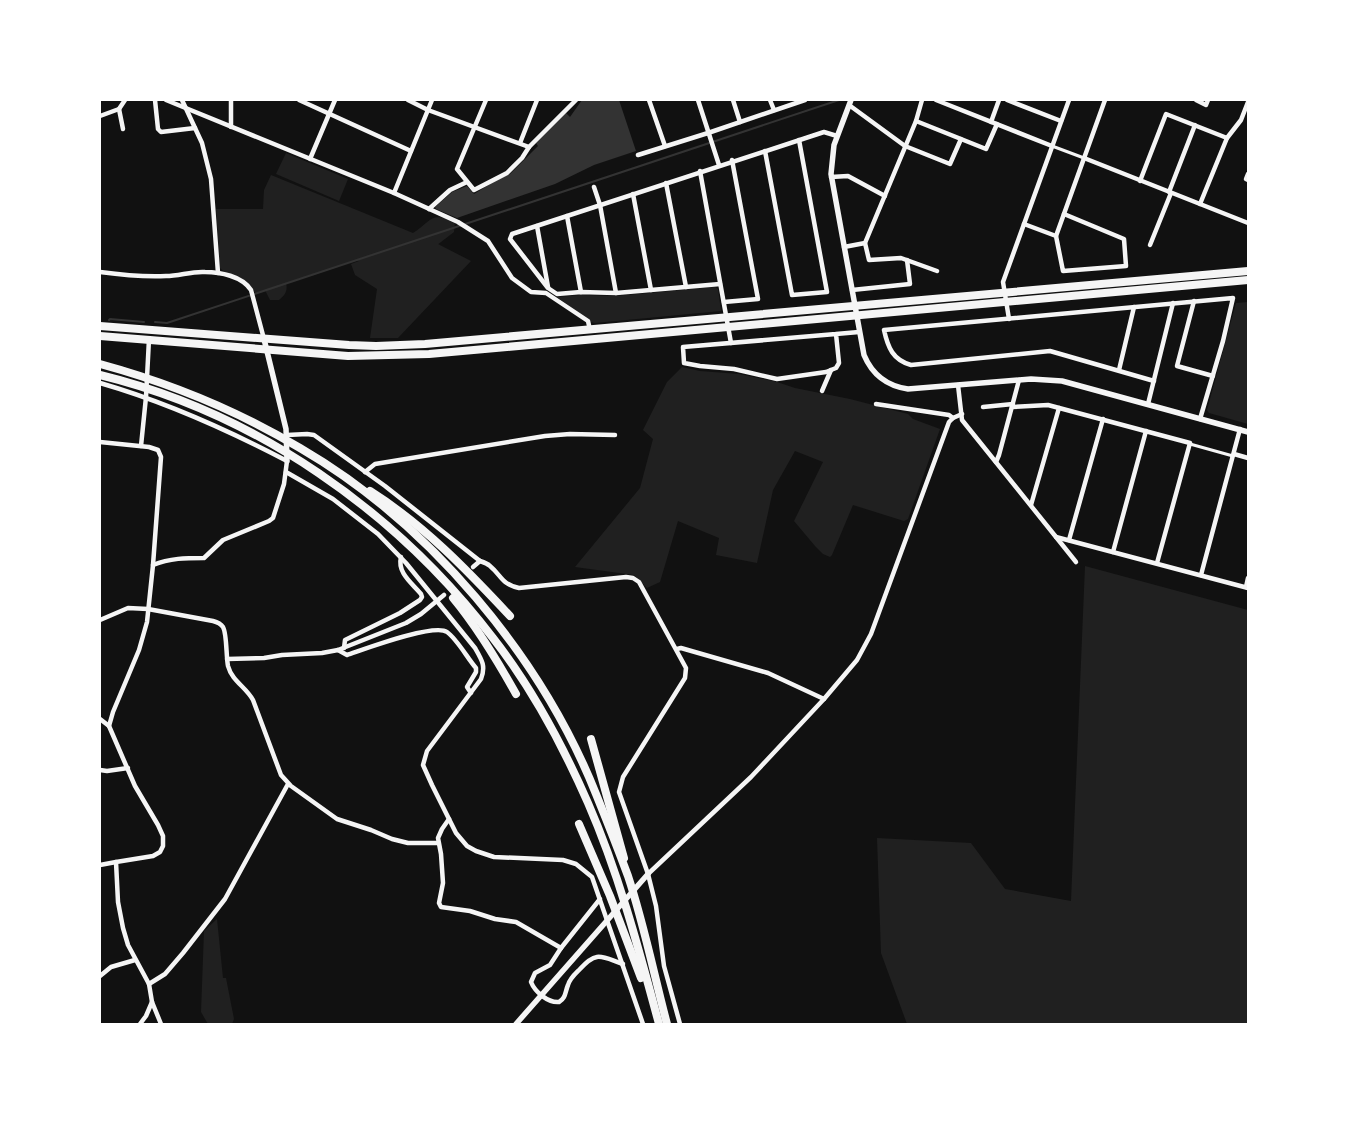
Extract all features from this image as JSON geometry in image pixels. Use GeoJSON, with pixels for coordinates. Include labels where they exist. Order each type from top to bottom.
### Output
{"type":"FeatureCollection","features":[{"type":"Feature","properties":{"kind":"highway"},"geometry":{"type":"LineString","coordinates":[[100,326],[376,346],[424,344],[1248,271]]}},
{"type":"Feature","properties":{"kind":"highway"},"geometry":{"type":"LineString","coordinates":[[100,336],[348,356],[429,354],[1248,280]]}},
{"type":"Feature","properties":{"kind":"highway"},"geometry":{"type":"LineString","coordinates":[[100,364],[186,392],[252,421],[324,462],[376,494],[454,556],[510,616]]}},
{"type":"Feature","properties":{"kind":"highway"},"geometry":{"type":"LineString","coordinates":[[100,375],[145,388],[219,417],[297,458],[372,512],[415,550],[474,614],[494,638],[529,690],[560,745],[585,797],[627,913],[659,1023]]}},
{"type":"Feature","properties":{"kind":"highway"},"geometry":{"type":"LineString","coordinates":[[324,462],[381,505],[427,546],[503,631],[539,683],[570,739],[596,794],[628,877]]}},
{"type":"Feature","properties":{"kind":"highway"},"geometry":{"type":"LineString","coordinates":[[415,550],[473,622],[516,694]]}},
{"type":"Feature","properties":{"kind":"highway"},"geometry":{"type":"LineString","coordinates":[[591,738],[620,840],[667,1024]]}},
{"type":"Feature","properties":{"kind":"highway"},"geometry":{"type":"LineString","coordinates":[[579,824],[610,896],[659,1023]]}},
{"type":"Feature","properties":{"kind":"street"},"geometry":{"type":"LineString","coordinates":[[100,116],[119,109],[125,100]]}},
{"type":"Feature","properties":{"kind":"street"},"geometry":{"type":"LineString","coordinates":[[155,100],[158,128],[161,132],[195,128]]}},
{"type":"Feature","properties":{"kind":"street"},"geometry":{"type":"LineString","coordinates":[[166,100],[394,193],[458,222],[488,241],[512,278],[531,292],[546,292],[588,321],[590,330]]}},
{"type":"Feature","properties":{"kind":"street"},"geometry":{"type":"LineString","coordinates":[[182,100],[202,143],[210,179],[218,273]]}},
{"type":"Feature","properties":{"kind":"street"},"geometry":{"type":"LineString","coordinates":[[231,100],[231,127]]}},
{"type":"Feature","properties":{"kind":"street"},"geometry":{"type":"LineString","coordinates":[[299,100],[411,151]]}},
{"type":"Feature","properties":{"kind":"street"},"geometry":{"type":"LineString","coordinates":[[310,159],[335,100]]}},
{"type":"Feature","properties":{"kind":"street"},"geometry":{"type":"LineString","coordinates":[[408,100],[428,110],[529,147]]}},
{"type":"Feature","properties":{"kind":"street"},"geometry":{"type":"LineString","coordinates":[[394,193],[432,100]]}},
{"type":"Feature","properties":{"kind":"street"},"geometry":{"type":"LineString","coordinates":[[486,100],[457,169],[474,190],[507,173],[522,158],[529,147],[576,100]]}},
{"type":"Feature","properties":{"kind":"street"},"geometry":{"type":"LineString","coordinates":[[520,143],[537,100]]}},
{"type":"Feature","properties":{"kind":"street"},"geometry":{"type":"LineString","coordinates":[[649,100],[665,146]]}},
{"type":"Feature","properties":{"kind":"street"},"geometry":{"type":"LineString","coordinates":[[698,100],[719,165]]}},
{"type":"Feature","properties":{"kind":"street"},"geometry":{"type":"LineString","coordinates":[[732,100],[740,122]]}},
{"type":"Feature","properties":{"kind":"street"},"geometry":{"type":"LineString","coordinates":[[770,100],[774,110]]}},
{"type":"Feature","properties":{"kind":"street"},"geometry":{"type":"LineString","coordinates":[[638,155],[708,135],[805,100]]}},
{"type":"Feature","properties":{"kind":"street"},"geometry":{"type":"LineString","coordinates":[[922,100],[916,121],[865,243],[869,260],[896,257],[937,270]]}},
{"type":"Feature","properties":{"kind":"street"},"geometry":{"type":"LineString","coordinates":[[936,100],[1248,223]]}},
{"type":"Feature","properties":{"kind":"street"},"geometry":{"type":"LineString","coordinates":[[991,122],[999,100]]}},
{"type":"Feature","properties":{"kind":"street"},"geometry":{"type":"LineString","coordinates":[[1007,100],[1061,121]]}},
{"type":"Feature","properties":{"kind":"street"},"geometry":{"type":"LineString","coordinates":[[1009,319],[1006,312],[1003,282],[1069,100]]}},
{"type":"Feature","properties":{"kind":"street"},"geometry":{"type":"LineString","coordinates":[[1064,214],[1124,239],[1126,266],[1063,271],[1056,236],[1105,100]]}},
{"type":"Feature","properties":{"kind":"street"},"geometry":{"type":"LineString","coordinates":[[1196,100],[1206,105],[1208,100]]}},
{"type":"Feature","properties":{"kind":"street"},"geometry":{"type":"LineString","coordinates":[[961,139],[950,164],[905,146],[850,102],[837,136],[832,154],[831,177],[859,329],[868,362],[878,376],[887,382],[908,389],[1018,380],[1062,381],[1248,432]]}},
{"type":"Feature","properties":{"kind":"street"},"geometry":{"type":"LineString","coordinates":[[1200,204],[1226,138],[1241,120],[1248,102]]}},
{"type":"Feature","properties":{"kind":"street"},"geometry":{"type":"LineString","coordinates":[[119,109],[123,129]]}},
{"type":"Feature","properties":{"kind":"street"},"geometry":{"type":"LineString","coordinates":[[1140,181],[1166,114],[1226,138]]}},
{"type":"Feature","properties":{"kind":"street"},"geometry":{"type":"LineString","coordinates":[[916,121],[986,149],[997,124]]}},
{"type":"Feature","properties":{"kind":"street"},"geometry":{"type":"LineString","coordinates":[[1150,244],[1194,125]]}},
{"type":"Feature","properties":{"kind":"street"},"geometry":{"type":"LineString","coordinates":[[720,284],[650,290],[556,294],[548,288],[510,239],[512,234],[732,160],[824,132],[837,136]]}},
{"type":"Feature","properties":{"kind":"street"},"geometry":{"type":"LineString","coordinates":[[765,151],[792,295],[827,292],[800,140]]}},
{"type":"Feature","properties":{"kind":"street"},"geometry":{"type":"LineString","coordinates":[[724,304],[758,299],[732,160]]}},
{"type":"Feature","properties":{"kind":"street"},"geometry":{"type":"LineString","coordinates":[[700,171],[731,340]]}},
{"type":"Feature","properties":{"kind":"street"},"geometry":{"type":"LineString","coordinates":[[1248,174],[1246,179],[1248,180]]}},
{"type":"Feature","properties":{"kind":"street"},"geometry":{"type":"LineString","coordinates":[[831,177],[848,176],[885,196]]}},
{"type":"Feature","properties":{"kind":"street"},"geometry":{"type":"LineString","coordinates":[[429,209],[450,190],[467,182]]}},
{"type":"Feature","properties":{"kind":"street"},"geometry":{"type":"LineString","coordinates":[[666,183],[686,287]]}},
{"type":"Feature","properties":{"kind":"street"},"geometry":{"type":"LineString","coordinates":[[594,187],[600,205],[616,292]]}},
{"type":"Feature","properties":{"kind":"street"},"geometry":{"type":"LineString","coordinates":[[633,194],[650,290]]}},
{"type":"Feature","properties":{"kind":"street"},"geometry":{"type":"LineString","coordinates":[[567,216],[581,292]]}},
{"type":"Feature","properties":{"kind":"street"},"geometry":{"type":"LineString","coordinates":[[1024,224],[1056,236]]}},
{"type":"Feature","properties":{"kind":"street"},"geometry":{"type":"LineString","coordinates":[[537,226],[548,288]]}},
{"type":"Feature","properties":{"kind":"street"},"geometry":{"type":"LineString","coordinates":[[844,247],[865,243]]}},
{"type":"Feature","properties":{"kind":"street"},"geometry":{"type":"LineString","coordinates":[[852,292],[910,284],[907,260]]}},
{"type":"Feature","properties":{"kind":"street"},"geometry":{"type":"LineString","coordinates":[[100,272],[168,276],[204,271],[240,280],[251,290],[254,298],[287,435],[287,461],[284,484],[273,518],[224,540],[204,558],[165,560],[154,565]]}},
{"type":"Feature","properties":{"kind":"street"},"geometry":{"type":"LineString","coordinates":[[1154,381],[1050,351],[911,365],[904,363],[894,356],[887,344],[884,330],[1233,298],[1223,342],[1200,419]]}},
{"type":"Feature","properties":{"kind":"street"},"geometry":{"type":"LineString","coordinates":[[1194,301],[1177,366],[1213,376]]}},
{"type":"Feature","properties":{"kind":"street"},"geometry":{"type":"LineString","coordinates":[[1148,404],[1174,303]]}},
{"type":"Feature","properties":{"kind":"street"},"geometry":{"type":"LineString","coordinates":[[1119,370],[1134,307]]}},
{"type":"Feature","properties":{"kind":"street"},"geometry":{"type":"LineString","coordinates":[[836,334],[839,363],[836,368],[826,372],[777,379],[734,369],[700,366],[684,362],[682,347],[731,340],[836,334],[859,329]]}},
{"type":"Feature","properties":{"kind":"street"},"geometry":{"type":"LineString","coordinates":[[141,446],[149,339]]}},
{"type":"Feature","properties":{"kind":"street"},"geometry":{"type":"LineString","coordinates":[[822,391],[830,370]]}},
{"type":"Feature","properties":{"kind":"street"},"geometry":{"type":"LineString","coordinates":[[996,462],[1018,380]]}},
{"type":"Feature","properties":{"kind":"street"},"geometry":{"type":"LineString","coordinates":[[100,384],[146,397],[234,433],[287,461]]}},
{"type":"Feature","properties":{"kind":"street"},"geometry":{"type":"LineString","coordinates":[[958,385],[962,420],[1076,562]]}},
{"type":"Feature","properties":{"kind":"street"},"geometry":{"type":"LineString","coordinates":[[876,404],[948,415],[953,418]]}},
{"type":"Feature","properties":{"kind":"street"},"geometry":{"type":"LineString","coordinates":[[983,406],[1048,405],[1248,458]]}},
{"type":"Feature","properties":{"kind":"street"},"geometry":{"type":"LineString","coordinates":[[1031,505],[1059,408]]}},
{"type":"Feature","properties":{"kind":"street"},"geometry":{"type":"LineString","coordinates":[[516,1024],[648,874],[751,776],[824,699],[857,660],[867,644],[950,422],[953,418],[962,414]]}},
{"type":"Feature","properties":{"kind":"street"},"geometry":{"type":"LineString","coordinates":[[1069,540],[1103,419]]}},
{"type":"Feature","properties":{"kind":"street"},"geometry":{"type":"LineString","coordinates":[[1200,575],[1240,429]]}},
{"type":"Feature","properties":{"kind":"street"},"geometry":{"type":"LineString","coordinates":[[1113,552],[1146,431]]}},
{"type":"Feature","properties":{"kind":"street"},"geometry":{"type":"LineString","coordinates":[[365,472],[374,464],[545,436],[570,434],[615,435]]}},
{"type":"Feature","properties":{"kind":"street"},"geometry":{"type":"LineString","coordinates":[[287,435],[314,435],[385,486],[480,561],[490,566],[510,586],[518,588],[626,577],[633,578],[639,582],[686,668],[685,678],[623,777],[619,792],[648,874],[656,906],[664,966],[680,1024]]}},
{"type":"Feature","properties":{"kind":"street"},"geometry":{"type":"LineString","coordinates":[[100,442],[150,446],[158,450],[161,457],[154,565],[148,609],[139,650],[109,726]]}},
{"type":"Feature","properties":{"kind":"street"},"geometry":{"type":"LineString","coordinates":[[1157,563],[1190,444]]}},
{"type":"Feature","properties":{"kind":"street"},"geometry":{"type":"LineString","coordinates":[[286,472],[340,504],[378,534],[401,557],[462,632],[483,662],[484,671],[481,679],[428,751],[423,765],[456,833],[468,846],[494,857],[563,860],[576,864],[592,877],[643,1024]]}},
{"type":"Feature","properties":{"kind":"street"},"geometry":{"type":"LineString","coordinates":[[1056,537],[1247,588],[1248,578]]}},
{"type":"Feature","properties":{"kind":"street"},"geometry":{"type":"LineString","coordinates":[[344,648],[344,640],[400,613],[420,600],[421,594],[402,572],[399,564],[401,557]]}},
{"type":"Feature","properties":{"kind":"street"},"geometry":{"type":"LineString","coordinates":[[473,567],[480,561]]}},
{"type":"Feature","properties":{"kind":"street"},"geometry":{"type":"LineString","coordinates":[[227,659],[264,658],[282,654],[322,653],[338,650],[406,622],[421,614],[444,595]]}},
{"type":"Feature","properties":{"kind":"street"},"geometry":{"type":"LineString","coordinates":[[100,620],[128,608],[148,609],[219,623],[223,628],[227,659],[232,677],[254,700],[281,775],[288,784],[337,819],[408,843],[438,842]]}},
{"type":"Feature","properties":{"kind":"street"},"geometry":{"type":"LineString","coordinates":[[338,650],[347,655],[419,632],[442,630],[450,634],[476,668],[476,672],[468,687],[471,693]]}},
{"type":"Feature","properties":{"kind":"street"},"geometry":{"type":"LineString","coordinates":[[677,649],[681,648],[768,673],[824,699]]}},
{"type":"Feature","properties":{"kind":"street"},"geometry":{"type":"LineString","coordinates":[[100,719],[109,726],[135,786],[163,836],[163,846],[160,852],[153,856],[100,865]]}},
{"type":"Feature","properties":{"kind":"street"},"geometry":{"type":"LineString","coordinates":[[100,770],[128,768]]}},
{"type":"Feature","properties":{"kind":"street"},"geometry":{"type":"LineString","coordinates":[[149,984],[164,974],[183,953],[225,899],[288,784]]}},
{"type":"Feature","properties":{"kind":"street"},"geometry":{"type":"LineString","coordinates":[[449,819],[442,828],[438,838],[444,882],[439,903],[441,907],[470,911],[495,919],[516,922],[561,948]]}},
{"type":"Feature","properties":{"kind":"street"},"geometry":{"type":"LineString","coordinates":[[116,862],[118,902],[123,928],[128,945],[149,984],[152,1002],[161,1024]]}},
{"type":"Feature","properties":{"kind":"street"},"geometry":{"type":"LineString","coordinates":[[600,899],[550,965],[532,977],[531,982],[533,987],[555,1003],[563,1000],[571,978],[593,957],[600,957],[623,964]]}},
{"type":"Feature","properties":{"kind":"street"},"geometry":{"type":"LineString","coordinates":[[100,976],[111,967],[135,960]]}},
{"type":"Feature","properties":{"kind":"street"},"geometry":{"type":"LineString","coordinates":[[140,1024],[152,1002]]}},
{"type":"Feature","properties":{"kind":"shaded area"},"geometry":{"type":"Polygon","coordinates":[[[582,100],[619,100],[636,151],[594,165],[555,184],[457,218],[436,209],[435,207],[452,192],[467,186],[474,194],[510,174],[538,146],[536,143],[566,113],[570,117],[582,100]]]}},
{"type":"Feature","properties":{"kind":"shaded area"},"geometry":{"type":"Polygon","coordinates":[[[286,153],[348,179],[339,201],[276,174],[286,153]]]}},
{"type":"Feature","properties":{"kind":"shaded area"},"geometry":{"type":"Polygon","coordinates":[[[271,175],[413,233],[436,217],[455,222],[454,232],[438,244],[471,261],[398,338],[370,338],[377,289],[355,275],[351,264],[359,261],[357,260],[286,283],[286,293],[279,300],[270,300],[265,290],[255,293],[248,283],[220,268],[216,209],[263,209],[264,190],[271,175]]]}},
{"type":"Feature","properties":{"kind":"shaded area"},"geometry":{"type":"Polygon","coordinates":[[[715,287],[718,289],[721,311],[595,323],[557,297],[581,295],[615,296],[715,287]]]}},
{"type":"Feature","properties":{"kind":"shaded area"},"geometry":{"type":"Polygon","coordinates":[[[1248,302],[1248,424],[1209,413],[1207,410],[1236,303],[1248,302]]]}},
{"type":"Feature","properties":{"kind":"shaded area"},"geometry":{"type":"Polygon","coordinates":[[[682,367],[700,371],[739,374],[850,399],[908,414],[913,419],[940,429],[908,519],[904,521],[853,505],[832,555],[830,557],[823,554],[794,521],[823,462],[795,451],[773,490],[757,563],[716,555],[719,538],[678,521],[660,582],[647,588],[634,575],[575,567],[640,488],[653,439],[643,430],[667,382],[682,367]]]}},
{"type":"Feature","properties":{"kind":"shaded area"},"geometry":{"type":"Polygon","coordinates":[[[1085,566],[1248,610],[1248,1024],[907,1024],[881,953],[877,838],[971,843],[1005,889],[1071,901],[1085,566]]]}},
{"type":"Feature","properties":{"kind":"shaded area"},"geometry":{"type":"Polygon","coordinates":[[[217,919],[223,978],[226,978],[234,1019],[232,1024],[208,1024],[201,1012],[204,931],[217,919]]]}},
{"type":"Feature","properties":{"kind":"waterway"},"geometry":{"type":"LineString","coordinates":[[155,322],[167,323],[839,100]]}},
{"type":"Feature","properties":{"kind":"waterway"},"geometry":{"type":"LineString","coordinates":[[109,320],[144,322]]}}]}
